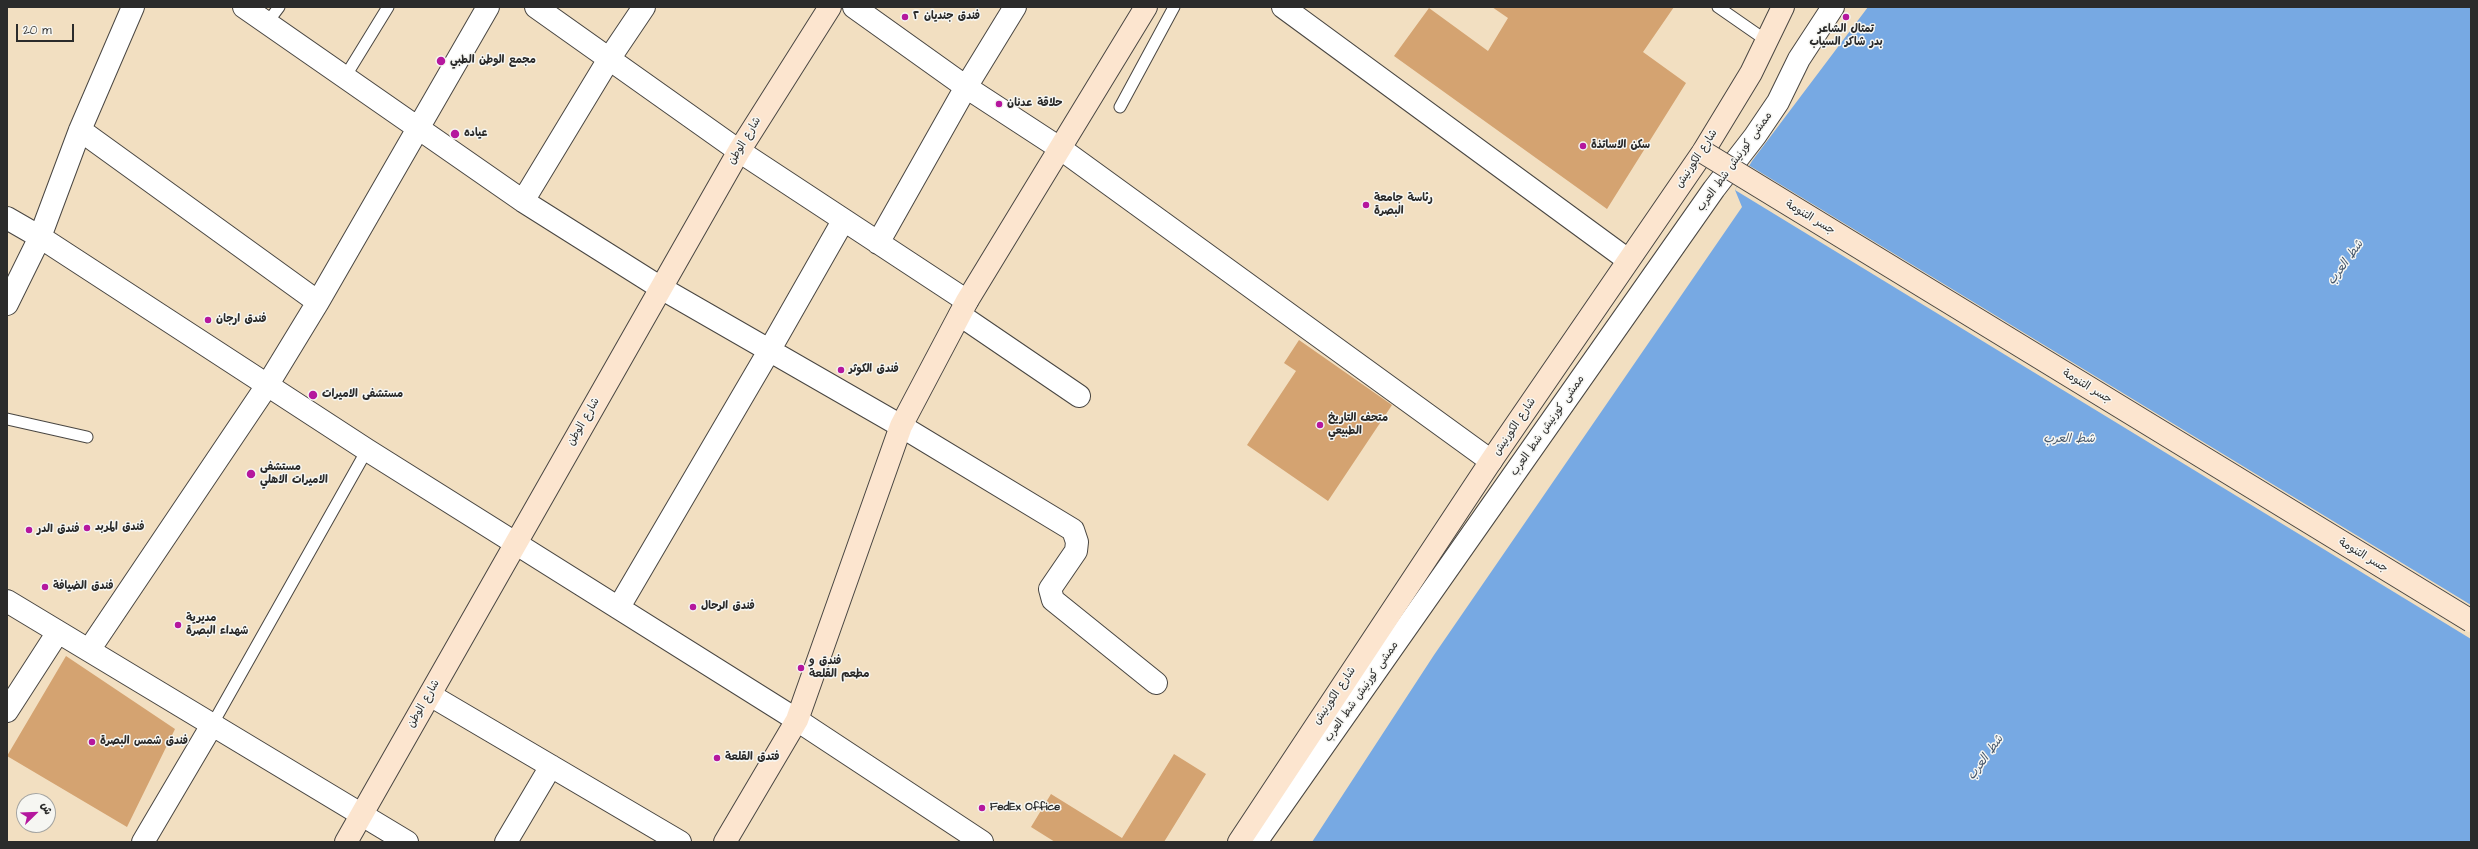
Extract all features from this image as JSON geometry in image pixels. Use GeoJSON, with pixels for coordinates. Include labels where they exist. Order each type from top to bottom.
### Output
{"type":"FeatureCollection","features":[{"type":"Feature","properties":{"kind":"main road","name":"شارع الوطن"},"geometry":{"type":"LineString","coordinates":[[346,842],[739,151],[830,7]]}},
{"type":"Feature","properties":{"kind":"main road"},"geometry":{"type":"LineString","coordinates":[[725,842],[797,720],[901,426],[964,308],[1146,7]]}},
{"type":"Feature","properties":{"kind":"main road","name":"شارع الكورنيش"},"geometry":{"type":"LineString","coordinates":[[1239,842],[1491,461],[1703,152],[1768,41],[1783,7]]}},
{"type":"Feature","properties":{"kind":"main road","name":"جسر التنومة"},"geometry":{"type":"LineString","coordinates":[[1703,152],[2471,621]]}},
{"type":"Feature","properties":{"kind":"street"},"geometry":{"type":"LineString","coordinates":[[7,304],[40,237],[80,130],[133,7]]}},
{"type":"Feature","properties":{"kind":"street"},"geometry":{"type":"LineString","coordinates":[[244,7],[273,15],[345,77],[523,200],[661,288],[769,352],[901,426],[1073,530],[1077,542],[1076,551],[1050,590],[1053,600],[1156,683]]}},
{"type":"Feature","properties":{"kind":"street"},"geometry":{"type":"LineString","coordinates":[[89,650],[268,384],[318,302],[488,7]]}},
{"type":"Feature","properties":{"kind":"street"},"geometry":{"type":"LineString","coordinates":[[536,7],[739,151],[878,243],[1079,396]]}},
{"type":"Feature","properties":{"kind":"street"},"geometry":{"type":"LineString","coordinates":[[523,200],[609,59],[644,7]]}},
{"type":"Feature","properties":{"kind":"street"},"geometry":{"type":"LineString","coordinates":[[854,7],[966,87],[1061,149],[1491,461]]}},
{"type":"Feature","properties":{"kind":"street"},"geometry":{"type":"LineString","coordinates":[[878,243],[966,87],[1015,7]]}},
{"type":"Feature","properties":{"kind":"street"},"geometry":{"type":"LineString","coordinates":[[1283,7],[1628,260]]}},
{"type":"Feature","properties":{"kind":"street","name":"ممشى كورنيش شط العرب"},"geometry":{"type":"LineString","coordinates":[[1256,842],[1714,189],[1755,136],[1778,102],[1800,59],[1834,7]]}},
{"type":"Feature","properties":{"kind":"street"},"geometry":{"type":"LineString","coordinates":[[80,130],[318,302]]}},
{"type":"Feature","properties":{"kind":"street"},"geometry":{"type":"LineString","coordinates":[[7,218],[40,237],[268,384],[367,450],[797,720],[982,842]]}},
{"type":"Feature","properties":{"kind":"street"},"geometry":{"type":"LineString","coordinates":[[619,607],[769,352],[843,221]]}},
{"type":"Feature","properties":{"kind":"street"},"geometry":{"type":"LineString","coordinates":[[7,601],[407,842]]}},
{"type":"Feature","properties":{"kind":"street"},"geometry":{"type":"LineString","coordinates":[[7,711],[58,632]]}},
{"type":"Feature","properties":{"kind":"street"},"geometry":{"type":"LineString","coordinates":[[430,694],[680,842]]}},
{"type":"Feature","properties":{"kind":"street"},"geometry":{"type":"LineString","coordinates":[[143,842],[212,725]]}},
{"type":"Feature","properties":{"kind":"street"},"geometry":{"type":"LineString","coordinates":[[506,842],[551,766]]}},
{"type":"Feature","properties":{"kind":"lane"},"geometry":{"type":"LineString","coordinates":[[345,77],[388,7]]}},
{"type":"Feature","properties":{"kind":"lane"},"geometry":{"type":"LineString","coordinates":[[1120,107],[1174,7]]}},
{"type":"Feature","properties":{"kind":"lane"},"geometry":{"type":"LineString","coordinates":[[1718,7],[1768,41]]}},
{"type":"Feature","properties":{"kind":"lane"},"geometry":{"type":"LineString","coordinates":[[7,419],[87,437]]}},
{"type":"Feature","properties":{"kind":"lane"},"geometry":{"type":"LineString","coordinates":[[212,725],[367,450]]}},
{"type":"Feature","properties":{"kind":"water","name":"شط العرب"},"geometry":{"type":"Polygon","coordinates":[[[1868,7],[2471,7],[2471,842],[1312,842],[1434,655],[1742,207],[1735,190],[1752,161],[1868,7]]]}},
{"type":"Feature","properties":{"kind":"pier"},"geometry":{"type":"Polygon","coordinates":[[[1750,166],[2471,605],[2471,639],[1735,190],[1750,166]]]}},
{"type":"Feature","properties":{"kind":"building","name":"سكن الاساتذة"},"geometry":{"type":"Polygon","coordinates":[[[1492,7],[1674,7],[1643,52],[1686,83],[1607,209],[1394,56],[1429,8],[1488,51],[1508,18],[1492,7]]]}},
{"type":"Feature","properties":{"kind":"building","name":"متحف التاريخ الطبيعي"},"geometry":{"type":"Polygon","coordinates":[[[1299,340],[1392,405],[1328,501],[1247,445],[1296,371],[1284,363],[1299,340]]]}},
{"type":"Feature","properties":{"kind":"building","name":"فندق شمس البصرة"},"geometry":{"type":"Polygon","coordinates":[[[66,656],[175,729],[127,827],[7,756],[66,656]]]}},
{"type":"Feature","properties":{"kind":"building"},"geometry":{"type":"Polygon","coordinates":[[[1174,754],[1206,774],[1164,842],[1055,842],[1031,827],[1051,794],[1122,838],[1174,754]]]}},
{"type":"Feature","properties":{"kind":"place","name":"فندق جنديان ٢"},"geometry":{"type":"Point","coordinates":[905,17]}},
{"type":"Feature","properties":{"kind":"place","name":"تمثال الشاعر بدر شاكر السياب"},"geometry":{"type":"Point","coordinates":[1846,17]}},
{"type":"Feature","properties":{"kind":"place","name":"مجمع الوطن الطبي"},"geometry":{"type":"Point","coordinates":[441,61]}},
{"type":"Feature","properties":{"kind":"place","name":"حلاقة عدنان"},"geometry":{"type":"Point","coordinates":[999,104]}},
{"type":"Feature","properties":{"kind":"place","name":"عياده"},"geometry":{"type":"Point","coordinates":[455,134]}},
{"type":"Feature","properties":{"kind":"place","name":"سكن الاساتذة"},"geometry":{"type":"Point","coordinates":[1583,146]}},
{"type":"Feature","properties":{"kind":"place","name":"رئاسة جامعة البصرة"},"geometry":{"type":"Point","coordinates":[1366,205]}},
{"type":"Feature","properties":{"kind":"place","name":"فندق ارجان"},"geometry":{"type":"Point","coordinates":[208,320]}},
{"type":"Feature","properties":{"kind":"place","name":"فندق الكوثر"},"geometry":{"type":"Point","coordinates":[841,370]}},
{"type":"Feature","properties":{"kind":"place","name":"مستشفى الاميرات"},"geometry":{"type":"Point","coordinates":[313,395]}},
{"type":"Feature","properties":{"kind":"place","name":"متحف التاريخ الطبيعي"},"geometry":{"type":"Point","coordinates":[1320,425]}},
{"type":"Feature","properties":{"kind":"place","name":"مستشفى الاميرات الاهلي"},"geometry":{"type":"Point","coordinates":[251,474]}},
{"type":"Feature","properties":{"kind":"place","name":"فندق المربد"},"geometry":{"type":"Point","coordinates":[87,528]}},
{"type":"Feature","properties":{"kind":"place","name":"فندق الدر"},"geometry":{"type":"Point","coordinates":[29,530]}},
{"type":"Feature","properties":{"kind":"place","name":"فندق الضيافة"},"geometry":{"type":"Point","coordinates":[45,587]}},
{"type":"Feature","properties":{"kind":"place","name":"فندق الرحال"},"geometry":{"type":"Point","coordinates":[693,607]}},
{"type":"Feature","properties":{"kind":"place","name":"مديرية شهداء البصرة"},"geometry":{"type":"Point","coordinates":[178,625]}},
{"type":"Feature","properties":{"kind":"place","name":"فندق و مطعم القلعة"},"geometry":{"type":"Point","coordinates":[801,668]}},
{"type":"Feature","properties":{"kind":"place","name":"فندق شمس البصرة"},"geometry":{"type":"Point","coordinates":[92,742]}},
{"type":"Feature","properties":{"kind":"place","name":"فتدق القلعة"},"geometry":{"type":"Point","coordinates":[717,758]}},
{"type":"Feature","properties":{"kind":"place","name":"FedEx Office"},"geometry":{"type":"Point","coordinates":[982,808]}}]}
